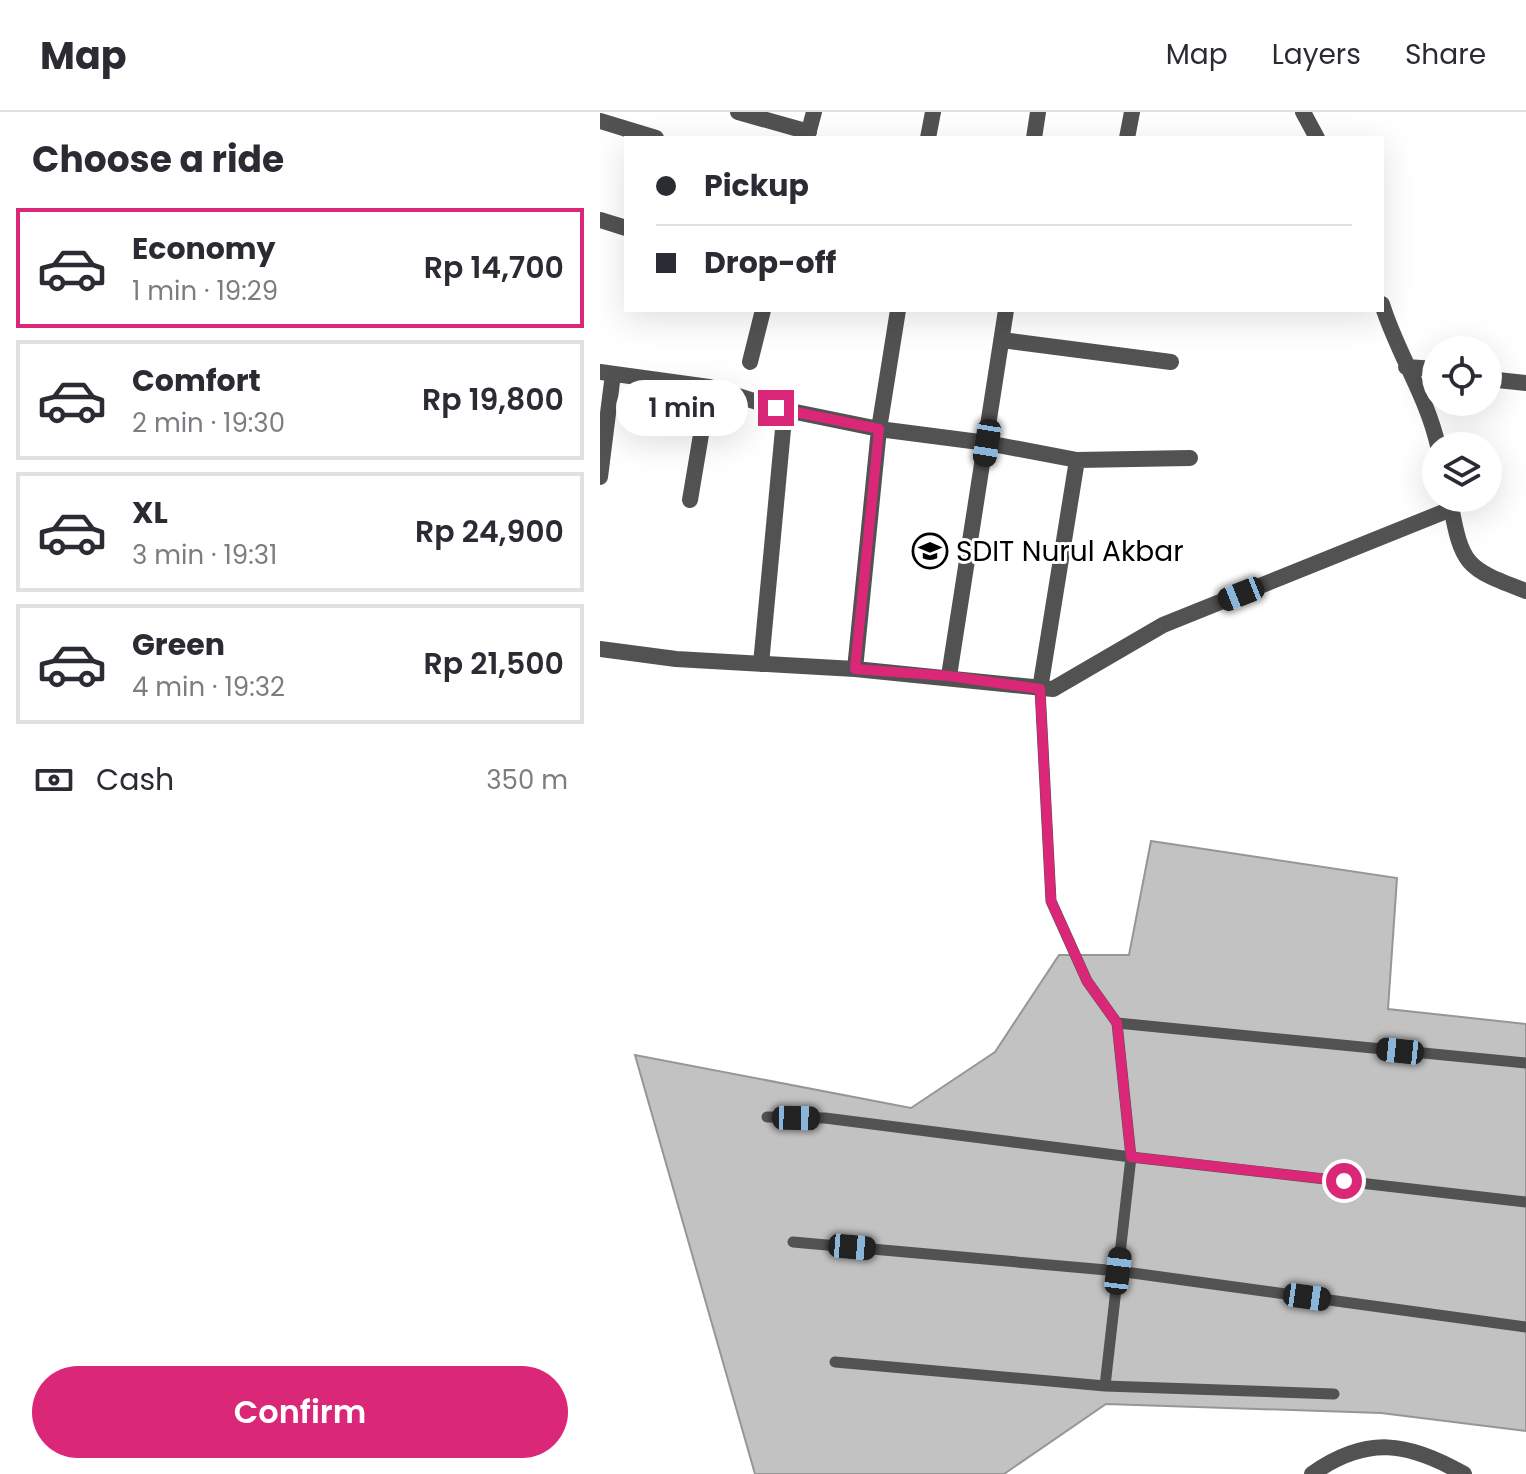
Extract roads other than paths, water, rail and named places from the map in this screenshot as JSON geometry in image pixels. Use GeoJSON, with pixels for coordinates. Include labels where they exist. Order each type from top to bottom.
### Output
{"type":"FeatureCollection","features":[{"type":"Feature","properties":{"kind":"street"},"geometry":{"type":"LineString","coordinates":[[738,112],[808,135],[814,112]]}},
{"type":"Feature","properties":{"kind":"street"},"geometry":{"type":"LineString","coordinates":[[928,136],[933,112]]}},
{"type":"Feature","properties":{"kind":"street"},"geometry":{"type":"LineString","coordinates":[[1034,136],[1038,112]]}},
{"type":"Feature","properties":{"kind":"street"},"geometry":{"type":"LineString","coordinates":[[1127,136],[1132,112]]}},
{"type":"Feature","properties":{"kind":"street"},"geometry":{"type":"LineString","coordinates":[[1303,112],[1316,136]]}},
{"type":"Feature","properties":{"kind":"street"},"geometry":{"type":"LineString","coordinates":[[600,121],[649,136]]}},
{"type":"Feature","properties":{"kind":"street"},"geometry":{"type":"LineString","coordinates":[[600,220],[624,227]]}},
{"type":"Feature","properties":{"kind":"street"},"geometry":{"type":"LineString","coordinates":[[1384,309],[1435,432]]}},
{"type":"Feature","properties":{"kind":"street"},"geometry":{"type":"LineString","coordinates":[[750,362],[762,312]]}},
{"type":"Feature","properties":{"kind":"street"},"geometry":{"type":"LineString","coordinates":[[855,669],[879,429],[898,312]]}},
{"type":"Feature","properties":{"kind":"street"},"geometry":{"type":"LineString","coordinates":[[949,676],[1006,312]]}},
{"type":"Feature","properties":{"kind":"street"},"geometry":{"type":"LineString","coordinates":[[1002,340],[1171,362]]}},
{"type":"Feature","properties":{"kind":"street"},"geometry":{"type":"LineString","coordinates":[[1406,367],[1422,368]]}},
{"type":"Feature","properties":{"kind":"street"},"geometry":{"type":"LineString","coordinates":[[600,477],[606,373],[709,387],[762,404],[879,429],[987,443],[1077,460],[1190,458]]}},
{"type":"Feature","properties":{"kind":"street"},"geometry":{"type":"LineString","coordinates":[[1502,380],[1526,383]]}},
{"type":"Feature","properties":{"kind":"street"},"geometry":{"type":"LineString","coordinates":[[690,500],[709,387]]}},
{"type":"Feature","properties":{"kind":"street"},"geometry":{"type":"LineString","coordinates":[[761,664],[785,408]]}},
{"type":"Feature","properties":{"kind":"street"},"geometry":{"type":"LineString","coordinates":[[1040,689],[1077,460]]}},
{"type":"Feature","properties":{"kind":"street"},"geometry":{"type":"LineString","coordinates":[[600,649],[676,659],[949,676],[1040,689],[1062,686],[1163,625],[1429,512]]}},
{"type":"Feature","properties":{"kind":"street"},"geometry":{"type":"LineString","coordinates":[[1453,512],[1466,560],[1483,575],[1526,591]]}},
{"type":"Feature","properties":{"kind":"street"},"geometry":{"type":"LineString","coordinates":[[1312,1474],[1334,1458],[1362,1449],[1396,1447],[1432,1456],[1464,1474]]}},
{"type":"Feature","properties":{"kind":"lane"},"geometry":{"type":"LineString","coordinates":[[1040,689],[1051,901],[1087,981],[1117,1023],[1131,1157],[1105,1386]]}},
{"type":"Feature","properties":{"kind":"lane"},"geometry":{"type":"LineString","coordinates":[[1117,1023],[1526,1063]]}},
{"type":"Feature","properties":{"kind":"lane"},"geometry":{"type":"LineString","coordinates":[[767,1117],[825,1118],[1526,1202]]}},
{"type":"Feature","properties":{"kind":"lane"},"geometry":{"type":"LineString","coordinates":[[793,1242],[1118,1271],[1526,1327]]}},
{"type":"Feature","properties":{"kind":"lane"},"geometry":{"type":"LineString","coordinates":[[835,1362],[1105,1386],[1334,1394]]}},
{"type":"Feature","properties":{"kind":"place","name":"SDIT Nurul Akbar"},"geometry":{"type":"Point","coordinates":[930,551]}}]}
